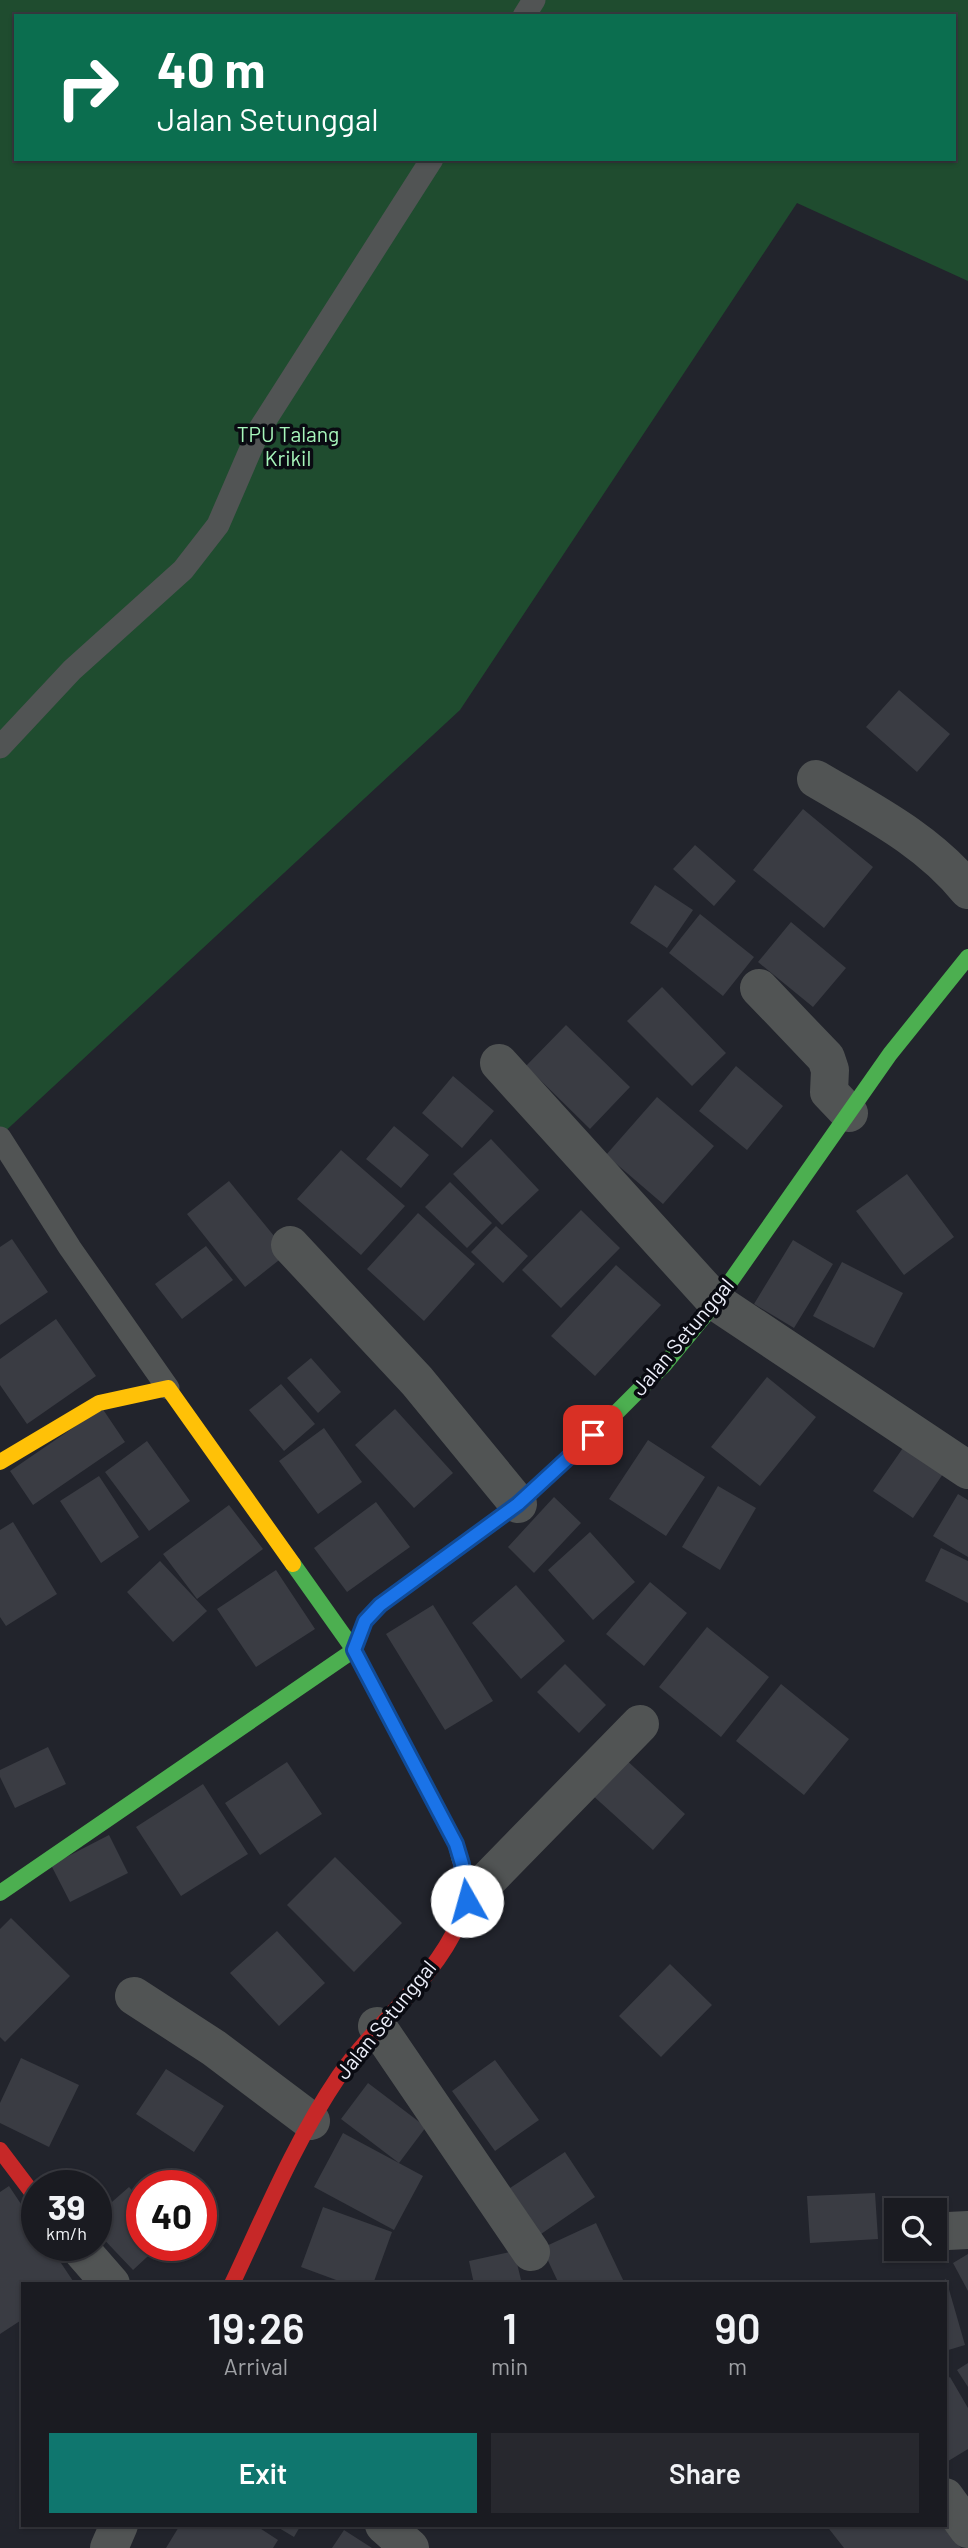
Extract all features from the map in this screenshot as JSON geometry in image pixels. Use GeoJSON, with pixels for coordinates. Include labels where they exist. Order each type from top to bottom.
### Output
{"type":"FeatureCollection","features":[{"type":"Feature","properties":{"kind":"street"},"geometry":{"type":"LineString","coordinates":[[816,779],[926,848],[953,871],[968,890]]}},
{"type":"Feature","properties":{"kind":"street","name":"Jalan Setunggal"},"geometry":{"type":"LineString","coordinates":[[354,1650],[365,1621],[380,1605],[518,1504],[631,1400],[665,1364],[716,1302],[890,1054],[968,957]]}},
{"type":"Feature","properties":{"kind":"street"},"geometry":{"type":"LineString","coordinates":[[759,988],[826,1058],[830,1070],[829,1092],[849,1113]]}},
{"type":"Feature","properties":{"kind":"street"},"geometry":{"type":"LineString","coordinates":[[499,1063],[716,1302],[968,1471]]}},
{"type":"Feature","properties":{"kind":"street"},"geometry":{"type":"LineString","coordinates":[[290,1245],[417,1381],[518,1504]]}},
{"type":"Feature","properties":{"kind":"street"},"geometry":{"type":"LineString","coordinates":[[0,1462],[99,1403],[168,1388],[354,1650],[456,1844],[462,1864],[467,1901]]}},
{"type":"Feature","properties":{"kind":"street"},"geometry":{"type":"LineString","coordinates":[[0,1893],[354,1650]]}},
{"type":"Feature","properties":{"kind":"street"},"geometry":{"type":"LineString","coordinates":[[467,1901],[640,1724]]}},
{"type":"Feature","properties":{"kind":"street","name":"Jalan Setunggal"},"geometry":{"type":"LineString","coordinates":[[233,2282],[311,2121],[340,2075],[377,2026],[435,1961],[459,1923],[467,1901]]}},
{"type":"Feature","properties":{"kind":"street"},"geometry":{"type":"LineString","coordinates":[[134,1996],[214,2048],[311,2121]]}},
{"type":"Feature","properties":{"kind":"street"},"geometry":{"type":"LineString","coordinates":[[377,2026],[531,2252]]}},
{"type":"Feature","properties":{"kind":"street"},"geometry":{"type":"LineString","coordinates":[[0,2150],[21,2178]]}},
{"type":"Feature","properties":{"kind":"street"},"geometry":{"type":"LineString","coordinates":[[90,2261],[109,2282]]}},
{"type":"Feature","properties":{"kind":"street"},"geometry":{"type":"LineString","coordinates":[[947,2500],[968,2529]]}},
{"type":"Feature","properties":{"kind":"street"},"geometry":{"type":"LineString","coordinates":[[109,2548],[118,2527]]}},
{"type":"Feature","properties":{"kind":"street"},"geometry":{"type":"LineString","coordinates":[[386,2527],[410,2548]]}},
{"type":"Feature","properties":{"kind":"lane"},"geometry":{"type":"LineString","coordinates":[[0,747],[72,670],[183,570],[218,525],[259,430],[431,161]]}},
{"type":"Feature","properties":{"kind":"lane"},"geometry":{"type":"LineString","coordinates":[[0,1138],[70,1248],[168,1388]]}},
{"type":"Feature","properties":{"kind":"green space","name":"TPU Talang Krikil"},"geometry":{"type":"Polygon","coordinates":[[[0,0],[968,0],[968,281],[797,203],[460,710],[0,1136],[0,0]]]}},
{"type":"Feature","properties":{"kind":"building"},"geometry":{"type":"Polygon","coordinates":[[[899,690],[950,734],[917,772],[866,727],[899,690]]]}},
{"type":"Feature","properties":{"kind":"building"},"geometry":{"type":"Polygon","coordinates":[[[803,809],[873,867],[824,928],[753,870],[803,809]]]}},
{"type":"Feature","properties":{"kind":"building"},"geometry":{"type":"Polygon","coordinates":[[[695,845],[736,881],[714,906],[673,869],[695,845]]]}},
{"type":"Feature","properties":{"kind":"building"},"geometry":{"type":"Polygon","coordinates":[[[655,885],[693,910],[667,948],[630,923],[655,885]]]}},
{"type":"Feature","properties":{"kind":"building"},"geometry":{"type":"Polygon","coordinates":[[[700,914],[754,957],[723,996],[669,953],[700,914]]]}},
{"type":"Feature","properties":{"kind":"building"},"geometry":{"type":"Polygon","coordinates":[[[791,922],[846,968],[813,1007],[758,962],[791,922]]]}},
{"type":"Feature","properties":{"kind":"building"},"geometry":{"type":"Polygon","coordinates":[[[662,987],[726,1053],[692,1086],[627,1021],[662,987]]]}},
{"type":"Feature","properties":{"kind":"building"},"geometry":{"type":"Polygon","coordinates":[[[566,1025],[630,1087],[590,1129],[526,1066],[566,1025]]]}},
{"type":"Feature","properties":{"kind":"building"},"geometry":{"type":"Polygon","coordinates":[[[736,1066],[783,1106],[747,1150],[699,1111],[736,1066]]]}},
{"type":"Feature","properties":{"kind":"building"},"geometry":{"type":"Polygon","coordinates":[[[453,1076],[494,1111],[462,1148],[422,1113],[453,1076]]]}},
{"type":"Feature","properties":{"kind":"building"},"geometry":{"type":"Polygon","coordinates":[[[657,1097],[714,1146],[663,1204],[606,1155],[657,1097]]]}},
{"type":"Feature","properties":{"kind":"building"},"geometry":{"type":"Polygon","coordinates":[[[394,1126],[429,1155],[401,1188],[366,1159],[394,1126]]]}},
{"type":"Feature","properties":{"kind":"building"},"geometry":{"type":"Polygon","coordinates":[[[491,1139],[539,1190],[502,1225],[453,1174],[491,1139]]]}},
{"type":"Feature","properties":{"kind":"building"},"geometry":{"type":"Polygon","coordinates":[[[341,1150],[405,1206],[361,1255],[297,1199],[341,1150]]]}},
{"type":"Feature","properties":{"kind":"building"},"geometry":{"type":"Polygon","coordinates":[[[907,1174],[954,1237],[904,1275],[856,1211],[907,1174]]]}},
{"type":"Feature","properties":{"kind":"building"},"geometry":{"type":"Polygon","coordinates":[[[229,1181],[288,1253],[245,1287],[187,1214],[229,1181]]]}},
{"type":"Feature","properties":{"kind":"building"},"geometry":{"type":"Polygon","coordinates":[[[450,1182],[492,1223],[467,1248],[425,1207],[450,1182]]]}},
{"type":"Feature","properties":{"kind":"building"},"geometry":{"type":"Polygon","coordinates":[[[581,1210],[620,1248],[561,1308],[522,1270],[581,1210]]]}},
{"type":"Feature","properties":{"kind":"building"},"geometry":{"type":"Polygon","coordinates":[[[418,1213],[475,1264],[424,1321],[367,1269],[418,1213]]]}},
{"type":"Feature","properties":{"kind":"building"},"geometry":{"type":"Polygon","coordinates":[[[496,1226],[528,1256],[503,1283],[471,1252],[496,1226]]]}},
{"type":"Feature","properties":{"kind":"building"},"geometry":{"type":"Polygon","coordinates":[[[12,1239],[48,1292],[0,1325],[0,1247],[12,1239]]]}},
{"type":"Feature","properties":{"kind":"building"},"geometry":{"type":"Polygon","coordinates":[[[793,1240],[833,1264],[794,1328],[754,1304],[793,1240]]]}},
{"type":"Feature","properties":{"kind":"building"},"geometry":{"type":"Polygon","coordinates":[[[206,1246],[233,1280],[182,1319],[155,1284],[206,1246]]]}},
{"type":"Feature","properties":{"kind":"building"},"geometry":{"type":"Polygon","coordinates":[[[842,1262],[903,1293],[874,1348],[813,1316],[842,1262]]]}},
{"type":"Feature","properties":{"kind":"building"},"geometry":{"type":"Polygon","coordinates":[[[616,1265],[661,1305],[595,1376],[551,1336],[616,1265]]]}},
{"type":"Feature","properties":{"kind":"building"},"geometry":{"type":"Polygon","coordinates":[[[56,1319],[96,1376],[27,1424],[0,1385],[0,1359],[56,1319]]]}},
{"type":"Feature","properties":{"kind":"building"},"geometry":{"type":"Polygon","coordinates":[[[311,1358],[341,1392],[318,1413],[287,1378],[311,1358]]]}},
{"type":"Feature","properties":{"kind":"building"},"geometry":{"type":"Polygon","coordinates":[[[767,1377],[816,1417],[760,1486],[711,1447],[767,1377]]]}},
{"type":"Feature","properties":{"kind":"building"},"geometry":{"type":"Polygon","coordinates":[[[281,1384],[315,1424],[284,1451],[249,1410],[281,1384]]]}},
{"type":"Feature","properties":{"kind":"building"},"geometry":{"type":"Polygon","coordinates":[[[102,1408],[125,1442],[33,1505],[10,1471],[102,1408]]]}},
{"type":"Feature","properties":{"kind":"building"},"geometry":{"type":"Polygon","coordinates":[[[395,1409],[453,1473],[414,1508],[355,1445],[395,1409]]]}},
{"type":"Feature","properties":{"kind":"building"},"geometry":{"type":"Polygon","coordinates":[[[324,1428],[362,1482],[318,1514],[279,1461],[324,1428]]]}},
{"type":"Feature","properties":{"kind":"building"},"geometry":{"type":"Polygon","coordinates":[[[648,1440],[705,1477],[666,1536],[609,1499],[648,1440]]]}},
{"type":"Feature","properties":{"kind":"building"},"geometry":{"type":"Polygon","coordinates":[[[147,1441],[190,1501],[149,1531],[105,1472],[147,1441]]]}},
{"type":"Feature","properties":{"kind":"building"},"geometry":{"type":"Polygon","coordinates":[[[905,1445],[945,1471],[913,1518],[873,1491],[905,1445]]]}},
{"type":"Feature","properties":{"kind":"building"},"geometry":{"type":"Polygon","coordinates":[[[99,1476],[139,1537],[101,1563],[60,1501],[99,1476]]]}},
{"type":"Feature","properties":{"kind":"building"},"geometry":{"type":"Polygon","coordinates":[[[718,1486],[756,1508],[720,1570],[682,1547],[718,1486]]]}},
{"type":"Feature","properties":{"kind":"building"},"geometry":{"type":"Polygon","coordinates":[[[958,1494],[968,1500],[968,1557],[933,1536],[958,1494]]]}},
{"type":"Feature","properties":{"kind":"building"},"geometry":{"type":"Polygon","coordinates":[[[554,1497],[581,1523],[534,1573],[508,1547],[554,1497]]]}},
{"type":"Feature","properties":{"kind":"building"},"geometry":{"type":"Polygon","coordinates":[[[376,1502],[410,1547],[347,1592],[314,1548],[376,1502]]]}},
{"type":"Feature","properties":{"kind":"building"},"geometry":{"type":"Polygon","coordinates":[[[229,1505],[263,1549],[197,1599],[163,1554],[229,1505]]]}},
{"type":"Feature","properties":{"kind":"building"},"geometry":{"type":"Polygon","coordinates":[[[13,1522],[57,1594],[6,1626],[0,1617],[0,1530],[13,1522]]]}},
{"type":"Feature","properties":{"kind":"building"},"geometry":{"type":"Polygon","coordinates":[[[590,1532],[635,1582],[593,1620],[548,1570],[590,1532]]]}},
{"type":"Feature","properties":{"kind":"building"},"geometry":{"type":"Polygon","coordinates":[[[941,1548],[968,1561],[968,1603],[925,1581],[941,1548]]]}},
{"type":"Feature","properties":{"kind":"building"},"geometry":{"type":"Polygon","coordinates":[[[160,1561],[207,1611],[173,1642],[127,1592],[160,1561]]]}},
{"type":"Feature","properties":{"kind":"building"},"geometry":{"type":"Polygon","coordinates":[[[276,1570],[315,1629],[256,1667],[217,1609],[276,1570]]]}},
{"type":"Feature","properties":{"kind":"building"},"geometry":{"type":"Polygon","coordinates":[[[650,1582],[687,1613],[644,1666],[606,1634],[650,1582]]]}},
{"type":"Feature","properties":{"kind":"building"},"geometry":{"type":"Polygon","coordinates":[[[516,1585],[565,1641],[521,1679],[472,1623],[516,1585]]]}},
{"type":"Feature","properties":{"kind":"building"},"geometry":{"type":"Polygon","coordinates":[[[433,1605],[493,1701],[445,1730],[386,1634],[433,1605]]]}},
{"type":"Feature","properties":{"kind":"building"},"geometry":{"type":"Polygon","coordinates":[[[707,1627],[769,1677],[721,1737],[659,1687],[707,1627]]]}},
{"type":"Feature","properties":{"kind":"building"},"geometry":{"type":"Polygon","coordinates":[[[565,1664],[606,1705],[579,1733],[537,1692],[565,1664]]]}},
{"type":"Feature","properties":{"kind":"building"},"geometry":{"type":"Polygon","coordinates":[[[781,1684],[849,1739],[804,1795],[736,1741],[781,1684]]]}},
{"type":"Feature","properties":{"kind":"building"},"geometry":{"type":"Polygon","coordinates":[[[48,1747],[66,1784],[15,1808],[0,1777],[0,1770],[48,1747]]]}},
{"type":"Feature","properties":{"kind":"building"},"geometry":{"type":"Polygon","coordinates":[[[623,1757],[685,1814],[653,1850],[590,1793],[623,1757]]]}},
{"type":"Feature","properties":{"kind":"building"},"geometry":{"type":"Polygon","coordinates":[[[287,1762],[322,1814],[260,1855],[225,1803],[287,1762]]]}},
{"type":"Feature","properties":{"kind":"building"},"geometry":{"type":"Polygon","coordinates":[[[203,1784],[248,1854],[181,1896],[136,1827],[203,1784]]]}},
{"type":"Feature","properties":{"kind":"building"},"geometry":{"type":"Polygon","coordinates":[[[109,1835],[128,1873],[70,1902],[51,1865],[109,1835]]]}},
{"type":"Feature","properties":{"kind":"building"},"geometry":{"type":"Polygon","coordinates":[[[335,1857],[402,1923],[354,1972],[287,1905],[335,1857]]]}},
{"type":"Feature","properties":{"kind":"building"},"geometry":{"type":"Polygon","coordinates":[[[11,1918],[70,1976],[5,2042],[0,2037],[0,1929],[11,1918]]]}},
{"type":"Feature","properties":{"kind":"building"},"geometry":{"type":"Polygon","coordinates":[[[277,1931],[325,1983],[279,2026],[230,1973],[277,1931]]]}},
{"type":"Feature","properties":{"kind":"building"},"geometry":{"type":"Polygon","coordinates":[[[670,1964],[712,2005],[661,2057],[619,2016],[670,1964]]]}},
{"type":"Feature","properties":{"kind":"building"},"geometry":{"type":"Polygon","coordinates":[[[21,2058],[79,2085],[49,2147],[0,2123],[0,2103],[21,2058]]]}},
{"type":"Feature","properties":{"kind":"building"},"geometry":{"type":"Polygon","coordinates":[[[495,2060],[539,2120],[495,2151],[452,2091],[495,2060]]]}},
{"type":"Feature","properties":{"kind":"building"},"geometry":{"type":"Polygon","coordinates":[[[166,2069],[224,2106],[194,2152],[136,2114],[166,2069]]]}},
{"type":"Feature","properties":{"kind":"building"},"geometry":{"type":"Polygon","coordinates":[[[368,2083],[426,2127],[399,2163],[341,2119],[368,2083]]]}},
{"type":"Feature","properties":{"kind":"building"},"geometry":{"type":"Polygon","coordinates":[[[343,2133],[423,2176],[394,2230],[314,2187],[343,2133]]]}},
{"type":"Feature","properties":{"kind":"building"},"geometry":{"type":"Polygon","coordinates":[[[565,2152],[595,2197],[541,2234],[510,2188],[565,2152]]]}},
{"type":"Feature","properties":{"kind":"building"},"geometry":{"type":"Polygon","coordinates":[[[9,2186],[21,2204],[21,2261],[60,2261],[74,2282],[21,2282],[21,2320],[0,2334],[0,2192],[9,2186]]]}},
{"type":"Feature","properties":{"kind":"building"},"geometry":{"type":"Polygon","coordinates":[[[126,2190],[126,2261],[143,2261],[133,2270],[112,2248],[112,2202],[126,2190]]]}},
{"type":"Feature","properties":{"kind":"building"},"geometry":{"type":"Polygon","coordinates":[[[875,2193],[878,2239],[810,2243],[807,2196],[875,2193]]]}},
{"type":"Feature","properties":{"kind":"building"},"geometry":{"type":"Polygon","coordinates":[[[323,2207],[392,2232],[374,2282],[342,2282],[301,2267],[323,2207]]]}},
{"type":"Feature","properties":{"kind":"building"},"geometry":{"type":"Polygon","coordinates":[[[596,2223],[624,2282],[558,2282],[542,2248],[596,2223]]]}},
{"type":"Feature","properties":{"kind":"building"},"geometry":{"type":"Polygon","coordinates":[[[514,2251],[522,2282],[474,2282],[469,2261],[514,2251]]]}},
{"type":"Feature","properties":{"kind":"building"},"geometry":{"type":"Polygon","coordinates":[[[968,2254],[968,2291],[953,2263],[968,2254]]]}},
{"type":"Feature","properties":{"kind":"building"},"geometry":{"type":"Polygon","coordinates":[[[947,2282],[965,2345],[947,2350],[947,2282]]]}},
{"type":"Feature","properties":{"kind":"building"},"geometry":{"type":"Polygon","coordinates":[[[968,2363],[968,2387],[957,2370],[968,2363]]]}},
{"type":"Feature","properties":{"kind":"building"},"geometry":{"type":"Polygon","coordinates":[[[950,2377],[968,2408],[968,2449],[947,2462],[947,2379],[950,2377]]]}},
{"type":"Feature","properties":{"kind":"building"},"geometry":{"type":"Polygon","coordinates":[[[179,2527],[258,2527],[278,2540],[273,2548],[166,2548],[179,2527]]]}},
{"type":"Feature","properties":{"kind":"building"},"geometry":{"type":"Polygon","coordinates":[[[277,2527],[300,2527],[294,2537],[277,2527]]]}},
{"type":"Feature","properties":{"kind":"building"},"geometry":{"type":"Polygon","coordinates":[[[828,2527],[944,2527],[961,2548],[844,2548],[828,2527]]]}},
{"type":"Feature","properties":{"kind":"building"},"geometry":{"type":"Polygon","coordinates":[[[344,2530],[372,2548],[332,2548],[344,2530]]]}},
{"type":"Feature","properties":{"kind":"traffic: fast"},"geometry":{"type":"LineString","coordinates":[[611,1418],[665,1364],[716,1302],[890,1054],[968,957]]}},
{"type":"Feature","properties":{"kind":"traffic: fast"},"geometry":{"type":"LineString","coordinates":[[0,1893],[354,1650],[293,1564]]}},
{"type":"Feature","properties":{"kind":"traffic: slow"},"geometry":{"type":"LineString","coordinates":[[0,1462],[99,1403],[168,1388],[293,1564]]}},
{"type":"Feature","properties":{"kind":"traffic: slow"},"geometry":{"type":"LineString","coordinates":[[460,1860],[456,1844],[354,1650],[365,1621],[380,1605],[518,1504],[611,1418]]}},
{"type":"Feature","properties":{"kind":"traffic: jam"},"geometry":{"type":"LineString","coordinates":[[233,2282],[281,2178],[323,2101],[353,2057],[419,1983],[448,1944],[464,1907],[465,1883],[460,1860]]}},
{"type":"Feature","properties":{"kind":"traffic: jam"},"geometry":{"type":"LineString","coordinates":[[0,2150],[21,2178]]}},
{"type":"Feature","properties":{"kind":"route"},"geometry":{"type":"LineString","coordinates":[[467,1901],[462,1864],[456,1844],[354,1650],[365,1621],[380,1605],[518,1504],[593,1435]]}}]}
